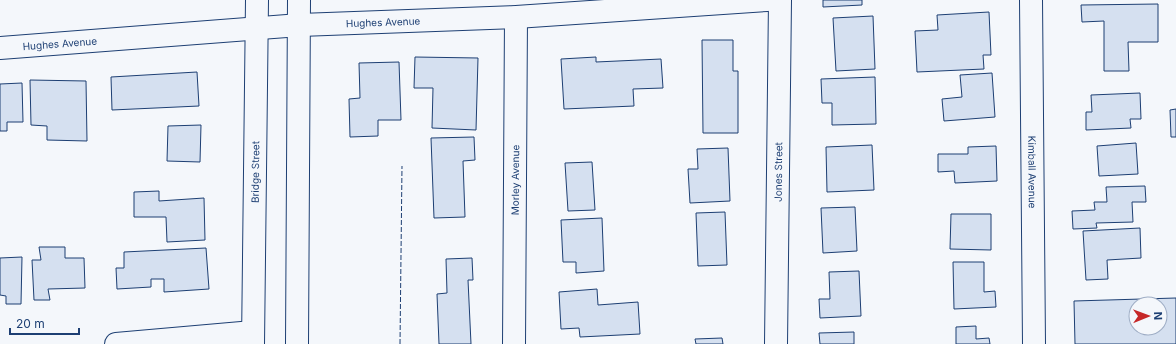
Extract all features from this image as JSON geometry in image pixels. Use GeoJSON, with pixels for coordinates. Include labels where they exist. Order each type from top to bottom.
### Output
{"type":"FeatureCollection","features":[{"type":"Feature","properties":{"kind":"street","name":"Bridge Street"},"geometry":{"type":"LineString","coordinates":[[253,338],[257,0]]}},
{"type":"Feature","properties":{"kind":"street"},"geometry":{"type":"LineString","coordinates":[[296,344],[300,0]]}},
{"type":"Feature","properties":{"kind":"street","name":"Hughes Avenue"},"geometry":{"type":"LineString","coordinates":[[0,48],[300,25],[516,17],[767,0]]}},
{"type":"Feature","properties":{"kind":"street","name":"Jones Street"},"geometry":{"type":"LineString","coordinates":[[776,344],[780,0]]}},
{"type":"Feature","properties":{"kind":"street","name":"Kimball Avenue"},"geometry":{"type":"LineString","coordinates":[[1031,0],[1034,344]]}},
{"type":"Feature","properties":{"kind":"street","name":"Morley Avenue"},"geometry":{"type":"LineString","coordinates":[[514,344],[516,17]]}},
{"type":"Feature","properties":{"kind":"street"},"geometry":{"type":"LineString","coordinates":[[116,344],[253,338]]}},
{"type":"Feature","properties":{"kind":"building"},"geometry":{"type":"Polygon","coordinates":[[[823,0],[862,0],[862,5],[823,7],[823,0]]]}},
{"type":"Feature","properties":{"kind":"building"},"geometry":{"type":"Polygon","coordinates":[[[1158,4],[1158,42],[1128,42],[1129,71],[1104,71],[1104,21],[1082,22],[1081,5],[1158,4]]]}},
{"type":"Feature","properties":{"kind":"building"},"geometry":{"type":"Polygon","coordinates":[[[989,12],[991,55],[983,55],[984,69],[917,72],[915,31],[938,30],[937,15],[989,12]]]}},
{"type":"Feature","properties":{"kind":"building"},"geometry":{"type":"Polygon","coordinates":[[[873,16],[875,69],[836,71],[833,18],[873,16]]]}},
{"type":"Feature","properties":{"kind":"building"},"geometry":{"type":"Polygon","coordinates":[[[702,40],[733,40],[733,71],[738,71],[738,133],[703,133],[702,40]]]}},
{"type":"Feature","properties":{"kind":"building"},"geometry":{"type":"Polygon","coordinates":[[[415,57],[478,58],[476,130],[432,128],[433,88],[414,88],[415,57]]]}},
{"type":"Feature","properties":{"kind":"building"},"geometry":{"type":"Polygon","coordinates":[[[596,57],[596,62],[661,59],[663,88],[633,89],[634,106],[564,109],[561,59],[596,57]]]}},
{"type":"Feature","properties":{"kind":"building"},"geometry":{"type":"Polygon","coordinates":[[[399,62],[401,120],[378,120],[378,136],[350,137],[349,99],[360,98],[359,63],[399,62]]]}},
{"type":"Feature","properties":{"kind":"building"},"geometry":{"type":"Polygon","coordinates":[[[197,72],[199,106],[112,110],[111,77],[197,72]]]}},
{"type":"Feature","properties":{"kind":"building"},"geometry":{"type":"Polygon","coordinates":[[[992,73],[995,117],[944,121],[942,99],[962,97],[960,75],[992,73]]]}},
{"type":"Feature","properties":{"kind":"building"},"geometry":{"type":"Polygon","coordinates":[[[875,77],[876,124],[832,125],[832,103],[822,103],[821,79],[875,77]]]}},
{"type":"Feature","properties":{"kind":"building"},"geometry":{"type":"Polygon","coordinates":[[[30,80],[86,81],[87,141],[47,140],[47,126],[31,125],[30,80]]]}},
{"type":"Feature","properties":{"kind":"building"},"geometry":{"type":"Polygon","coordinates":[[[22,83],[23,122],[7,122],[7,131],[0,131],[0,84],[22,83]]]}},
{"type":"Feature","properties":{"kind":"building"},"geometry":{"type":"Polygon","coordinates":[[[1140,93],[1141,119],[1130,119],[1131,128],[1086,130],[1086,112],[1092,112],[1091,95],[1140,93]]]}},
{"type":"Feature","properties":{"kind":"building"},"geometry":{"type":"Polygon","coordinates":[[[1176,109],[1176,137],[1171,137],[1170,110],[1176,109]]]}},
{"type":"Feature","properties":{"kind":"building"},"geometry":{"type":"Polygon","coordinates":[[[201,125],[200,162],[167,161],[168,126],[201,125]]]}},
{"type":"Feature","properties":{"kind":"building"},"geometry":{"type":"Polygon","coordinates":[[[474,137],[475,160],[463,161],[465,217],[434,218],[431,138],[474,137]]]}},
{"type":"Feature","properties":{"kind":"building"},"geometry":{"type":"Polygon","coordinates":[[[1136,143],[1138,174],[1099,176],[1097,146],[1136,143]]]}},
{"type":"Feature","properties":{"kind":"building"},"geometry":{"type":"Polygon","coordinates":[[[872,145],[874,190],[827,192],[826,147],[872,145]]]}},
{"type":"Feature","properties":{"kind":"building"},"geometry":{"type":"Polygon","coordinates":[[[996,146],[997,181],[955,183],[954,171],[938,172],[938,154],[968,154],[968,147],[996,146]]]}},
{"type":"Feature","properties":{"kind":"building"},"geometry":{"type":"Polygon","coordinates":[[[728,148],[730,201],[690,203],[688,169],[698,169],[697,149],[728,148]]]}},
{"type":"Feature","properties":{"kind":"building"},"geometry":{"type":"Polygon","coordinates":[[[592,162],[595,210],[568,211],[565,163],[592,162]]]}},
{"type":"Feature","properties":{"kind":"building"},"geometry":{"type":"Polygon","coordinates":[[[1145,186],[1146,202],[1132,202],[1133,222],[1096,223],[1097,228],[1073,229],[1072,211],[1095,210],[1094,202],[1107,202],[1106,187],[1145,186]]]}},
{"type":"Feature","properties":{"kind":"building"},"geometry":{"type":"Polygon","coordinates":[[[159,191],[159,201],[204,198],[205,240],[167,242],[166,217],[134,217],[134,192],[159,191]]]}},
{"type":"Feature","properties":{"kind":"building"},"geometry":{"type":"Polygon","coordinates":[[[855,207],[857,251],[823,253],[821,208],[855,207]]]}},
{"type":"Feature","properties":{"kind":"building"},"geometry":{"type":"Polygon","coordinates":[[[725,212],[727,265],[698,266],[696,213],[725,212]]]}},
{"type":"Feature","properties":{"kind":"building"},"geometry":{"type":"Polygon","coordinates":[[[951,214],[991,214],[991,250],[950,249],[951,214]]]}},
{"type":"Feature","properties":{"kind":"building"},"geometry":{"type":"Polygon","coordinates":[[[602,218],[604,271],[576,273],[576,262],[563,262],[561,220],[602,218]]]}},
{"type":"Feature","properties":{"kind":"building"},"geometry":{"type":"Polygon","coordinates":[[[1140,228],[1141,258],[1107,260],[1108,279],[1086,280],[1083,231],[1140,228]]]}},
{"type":"Feature","properties":{"kind":"building"},"geometry":{"type":"Polygon","coordinates":[[[39,247],[65,247],[65,258],[84,258],[85,288],[48,289],[50,300],[34,300],[32,260],[41,260],[39,247]]]}},
{"type":"Feature","properties":{"kind":"building"},"geometry":{"type":"Polygon","coordinates":[[[206,248],[209,289],[164,292],[164,279],[151,279],[151,287],[117,289],[116,268],[124,268],[124,252],[206,248]]]}},
{"type":"Feature","properties":{"kind":"building"},"geometry":{"type":"Polygon","coordinates":[[[22,257],[21,304],[6,304],[6,296],[0,295],[0,258],[22,257]]]}},
{"type":"Feature","properties":{"kind":"building"},"geometry":{"type":"Polygon","coordinates":[[[472,258],[473,280],[468,280],[471,344],[439,344],[437,294],[447,293],[446,259],[472,258]]]}},
{"type":"Feature","properties":{"kind":"building"},"geometry":{"type":"Polygon","coordinates":[[[953,262],[984,262],[984,292],[995,291],[996,307],[954,309],[953,262]]]}},
{"type":"Feature","properties":{"kind":"building"},"geometry":{"type":"Polygon","coordinates":[[[859,271],[861,316],[820,318],[819,299],[830,299],[829,272],[859,271]]]}},
{"type":"Feature","properties":{"kind":"building"},"geometry":{"type":"Polygon","coordinates":[[[597,289],[598,305],[638,302],[640,334],[580,337],[579,328],[561,329],[559,292],[597,289]]]}},
{"type":"Feature","properties":{"kind":"building"},"geometry":{"type":"Polygon","coordinates":[[[1168,298],[1176,298],[1176,344],[1075,344],[1074,301],[1128,299],[1128,336],[1168,336],[1168,298]]]}},
{"type":"Feature","properties":{"kind":"building"},"geometry":{"type":"Polygon","coordinates":[[[976,326],[976,339],[989,338],[990,344],[956,344],[956,327],[976,326]]]}},
{"type":"Feature","properties":{"kind":"building"},"geometry":{"type":"Polygon","coordinates":[[[854,332],[854,344],[820,344],[819,333],[854,332]]]}},
{"type":"Feature","properties":{"kind":"building"},"geometry":{"type":"Polygon","coordinates":[[[722,338],[723,344],[696,344],[695,339],[722,338]]]}},
{"type":"Feature","properties":{"kind":"fence"},"geometry":{"type":"LineString","coordinates":[[400,344],[402,166]]}}]}
